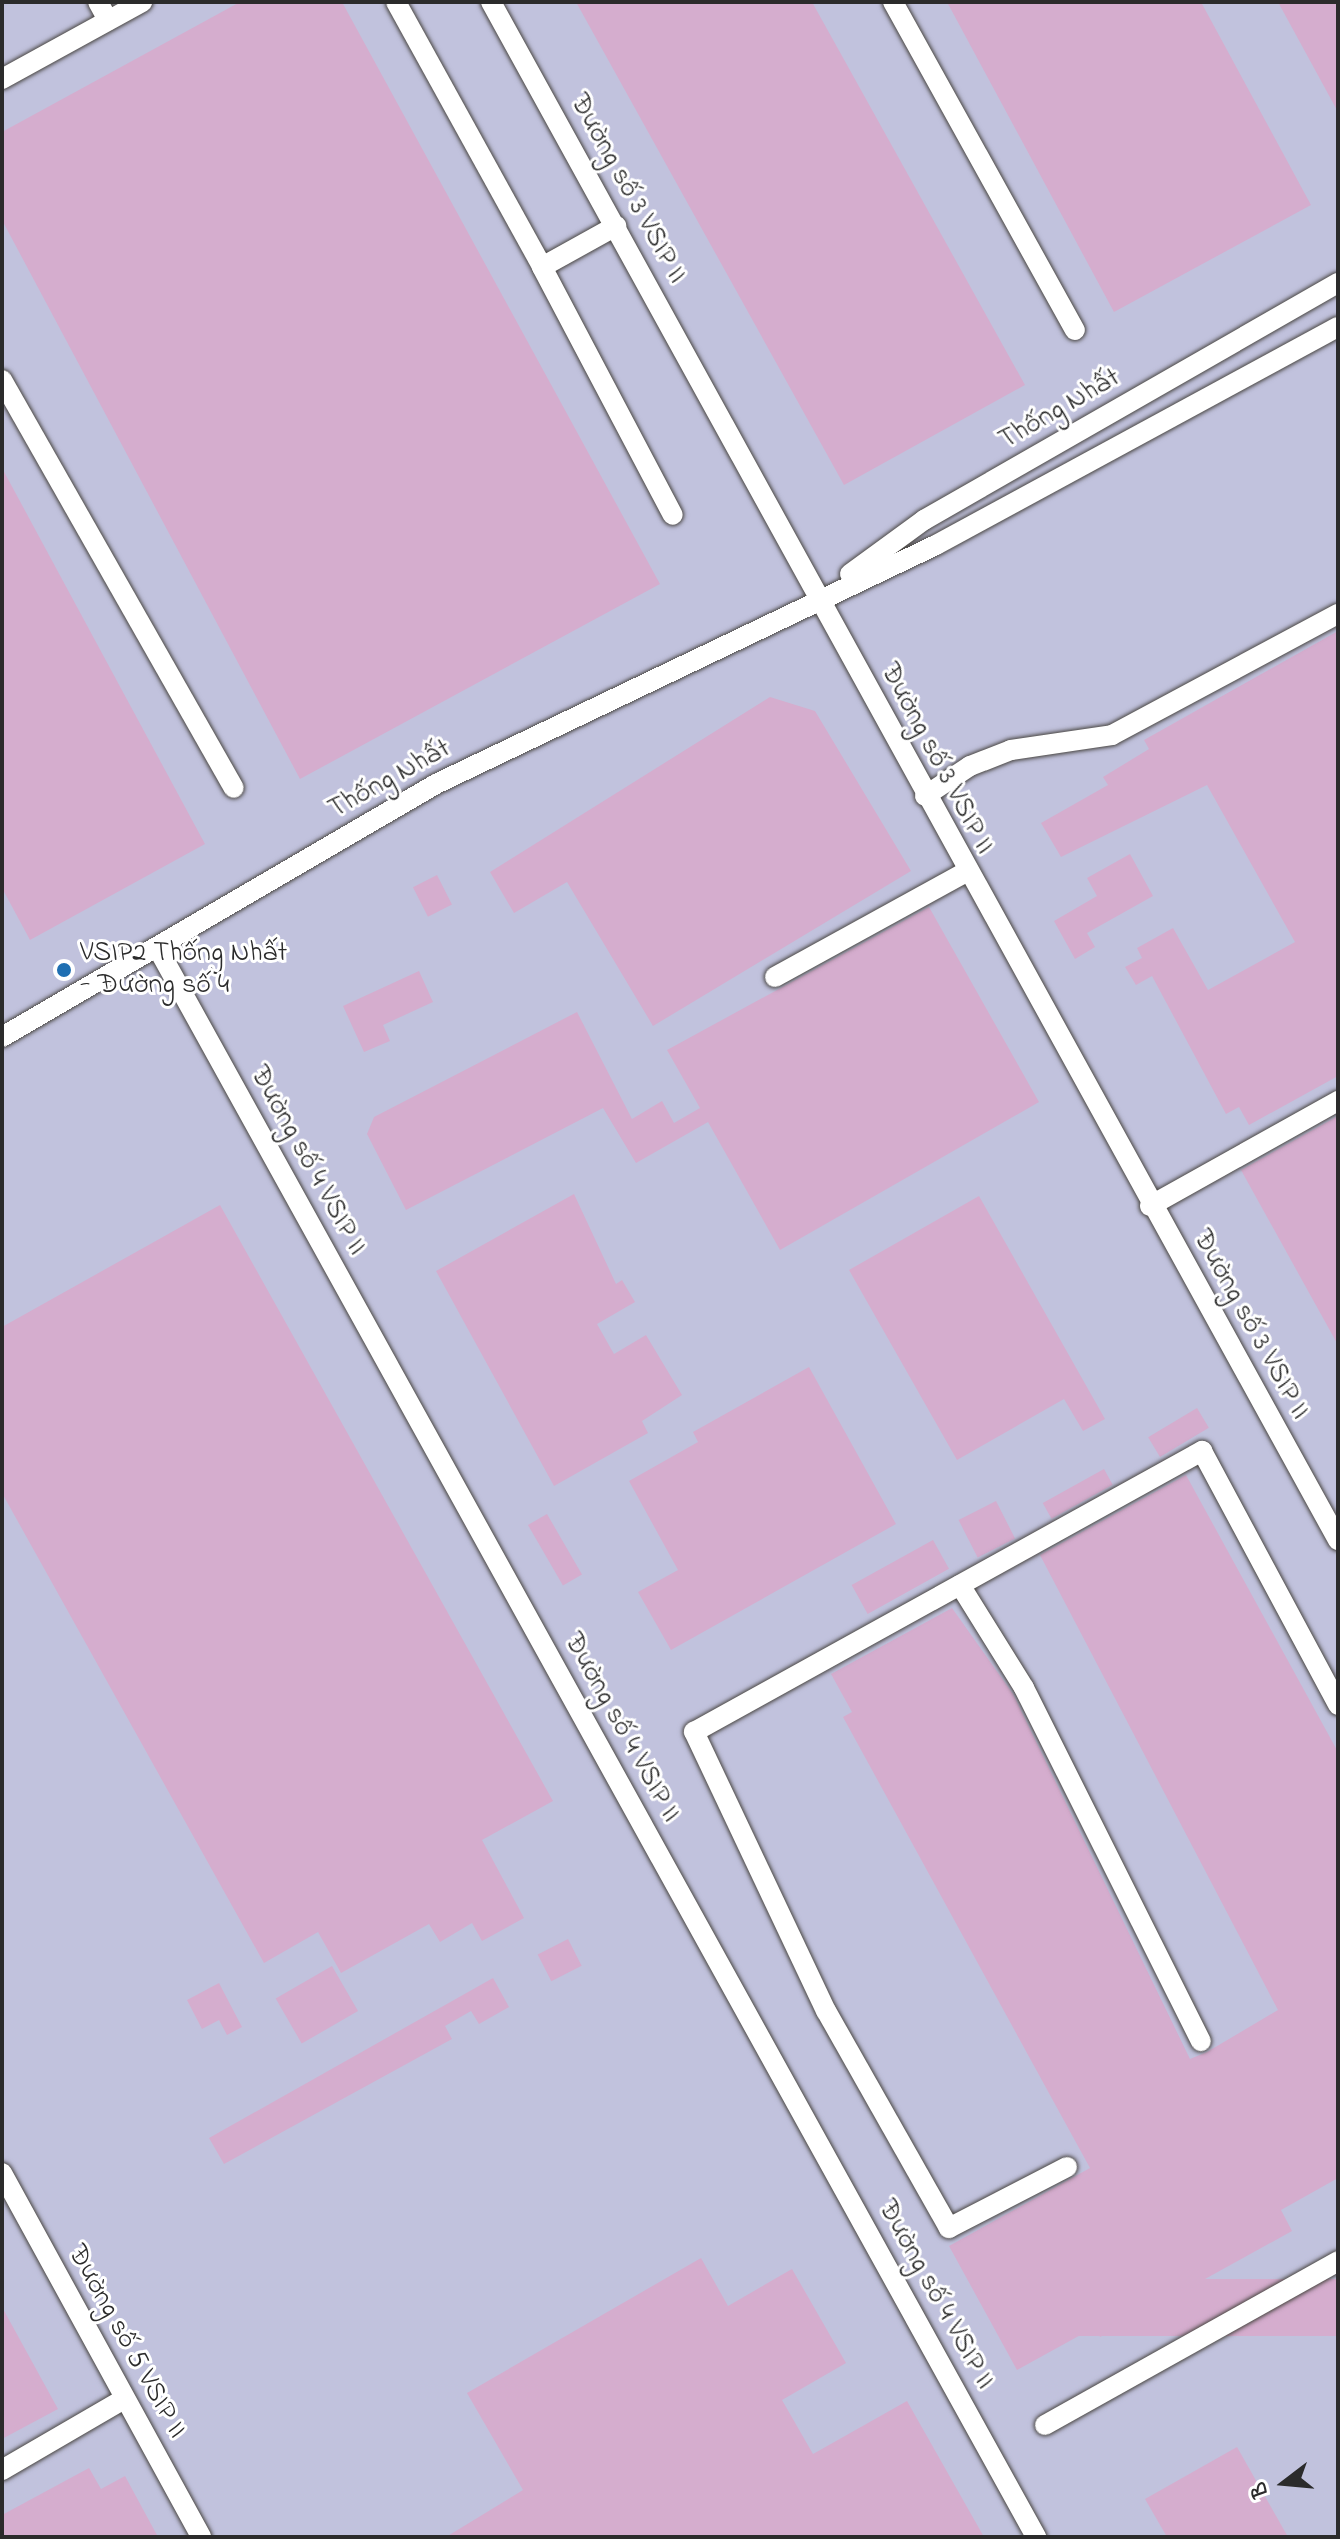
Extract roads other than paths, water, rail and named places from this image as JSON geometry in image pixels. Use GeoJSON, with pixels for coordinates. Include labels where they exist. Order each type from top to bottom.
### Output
{"type":"FeatureCollection","features":[{"type":"Feature","properties":{"kind":"street"},"geometry":{"type":"LineString","coordinates":[[98,2],[108,20]]}},
{"type":"Feature","properties":{"kind":"street"},"geometry":{"type":"LineString","coordinates":[[2,79],[142,2]]}},
{"type":"Feature","properties":{"kind":"street"},"geometry":{"type":"LineString","coordinates":[[396,2],[542,267],[673,515]]}},
{"type":"Feature","properties":{"kind":"street","name":"Đường số 3 VSIP II"},"geometry":{"type":"LineString","coordinates":[[491,2],[616,226],[964,873],[1338,1540]]}},
{"type":"Feature","properties":{"kind":"street"},"geometry":{"type":"LineString","coordinates":[[893,2],[1075,330]]}},
{"type":"Feature","properties":{"kind":"street"},"geometry":{"type":"LineString","coordinates":[[542,267],[616,226]]}},
{"type":"Feature","properties":{"kind":"street","name":"Thống Nhất"},"geometry":{"type":"LineString","coordinates":[[817,597],[924,520],[1338,283]]}},
{"type":"Feature","properties":{"kind":"street","name":"Thống Nhất"},"geometry":{"type":"LineString","coordinates":[[2,1037],[436,784],[817,597],[936,545],[1338,327]]}},
{"type":"Feature","properties":{"kind":"street"},"geometry":{"type":"LineString","coordinates":[[2,380],[234,788]]}},
{"type":"Feature","properties":{"kind":"street"},"geometry":{"type":"LineString","coordinates":[[925,796],[970,766],[1011,750],[1112,735],[1338,614]]}},
{"type":"Feature","properties":{"kind":"street"},"geometry":{"type":"LineString","coordinates":[[775,977],[964,873]]}},
{"type":"Feature","properties":{"kind":"street","name":"Đường số 4 VSIP II"},"geometry":{"type":"LineString","coordinates":[[157,947],[1036,2537]]}},
{"type":"Feature","properties":{"kind":"street"},"geometry":{"type":"LineString","coordinates":[[1150,1206],[1338,1101]]}},
{"type":"Feature","properties":{"kind":"street"},"geometry":{"type":"LineString","coordinates":[[1067,2167],[949,2228],[826,2011],[694,1732],[1202,1451],[1338,1705]]}},
{"type":"Feature","properties":{"kind":"street"},"geometry":{"type":"LineString","coordinates":[[960,1585],[1024,1688],[1201,2041]]}},
{"type":"Feature","properties":{"kind":"street","name":"Đường số 5 VSIP II"},"geometry":{"type":"LineString","coordinates":[[2,2173],[201,2537]]}},
{"type":"Feature","properties":{"kind":"street"},"geometry":{"type":"LineString","coordinates":[[1045,2425],[1338,2261]]}},
{"type":"Feature","properties":{"kind":"street"},"geometry":{"type":"LineString","coordinates":[[2,2470],[124,2399]]}},
{"type":"Feature","properties":{"kind":"place","name":"VSIP2 Thống Nhất - Đường số 4"},"geometry":{"type":"Point","coordinates":[64,970]}}]}
